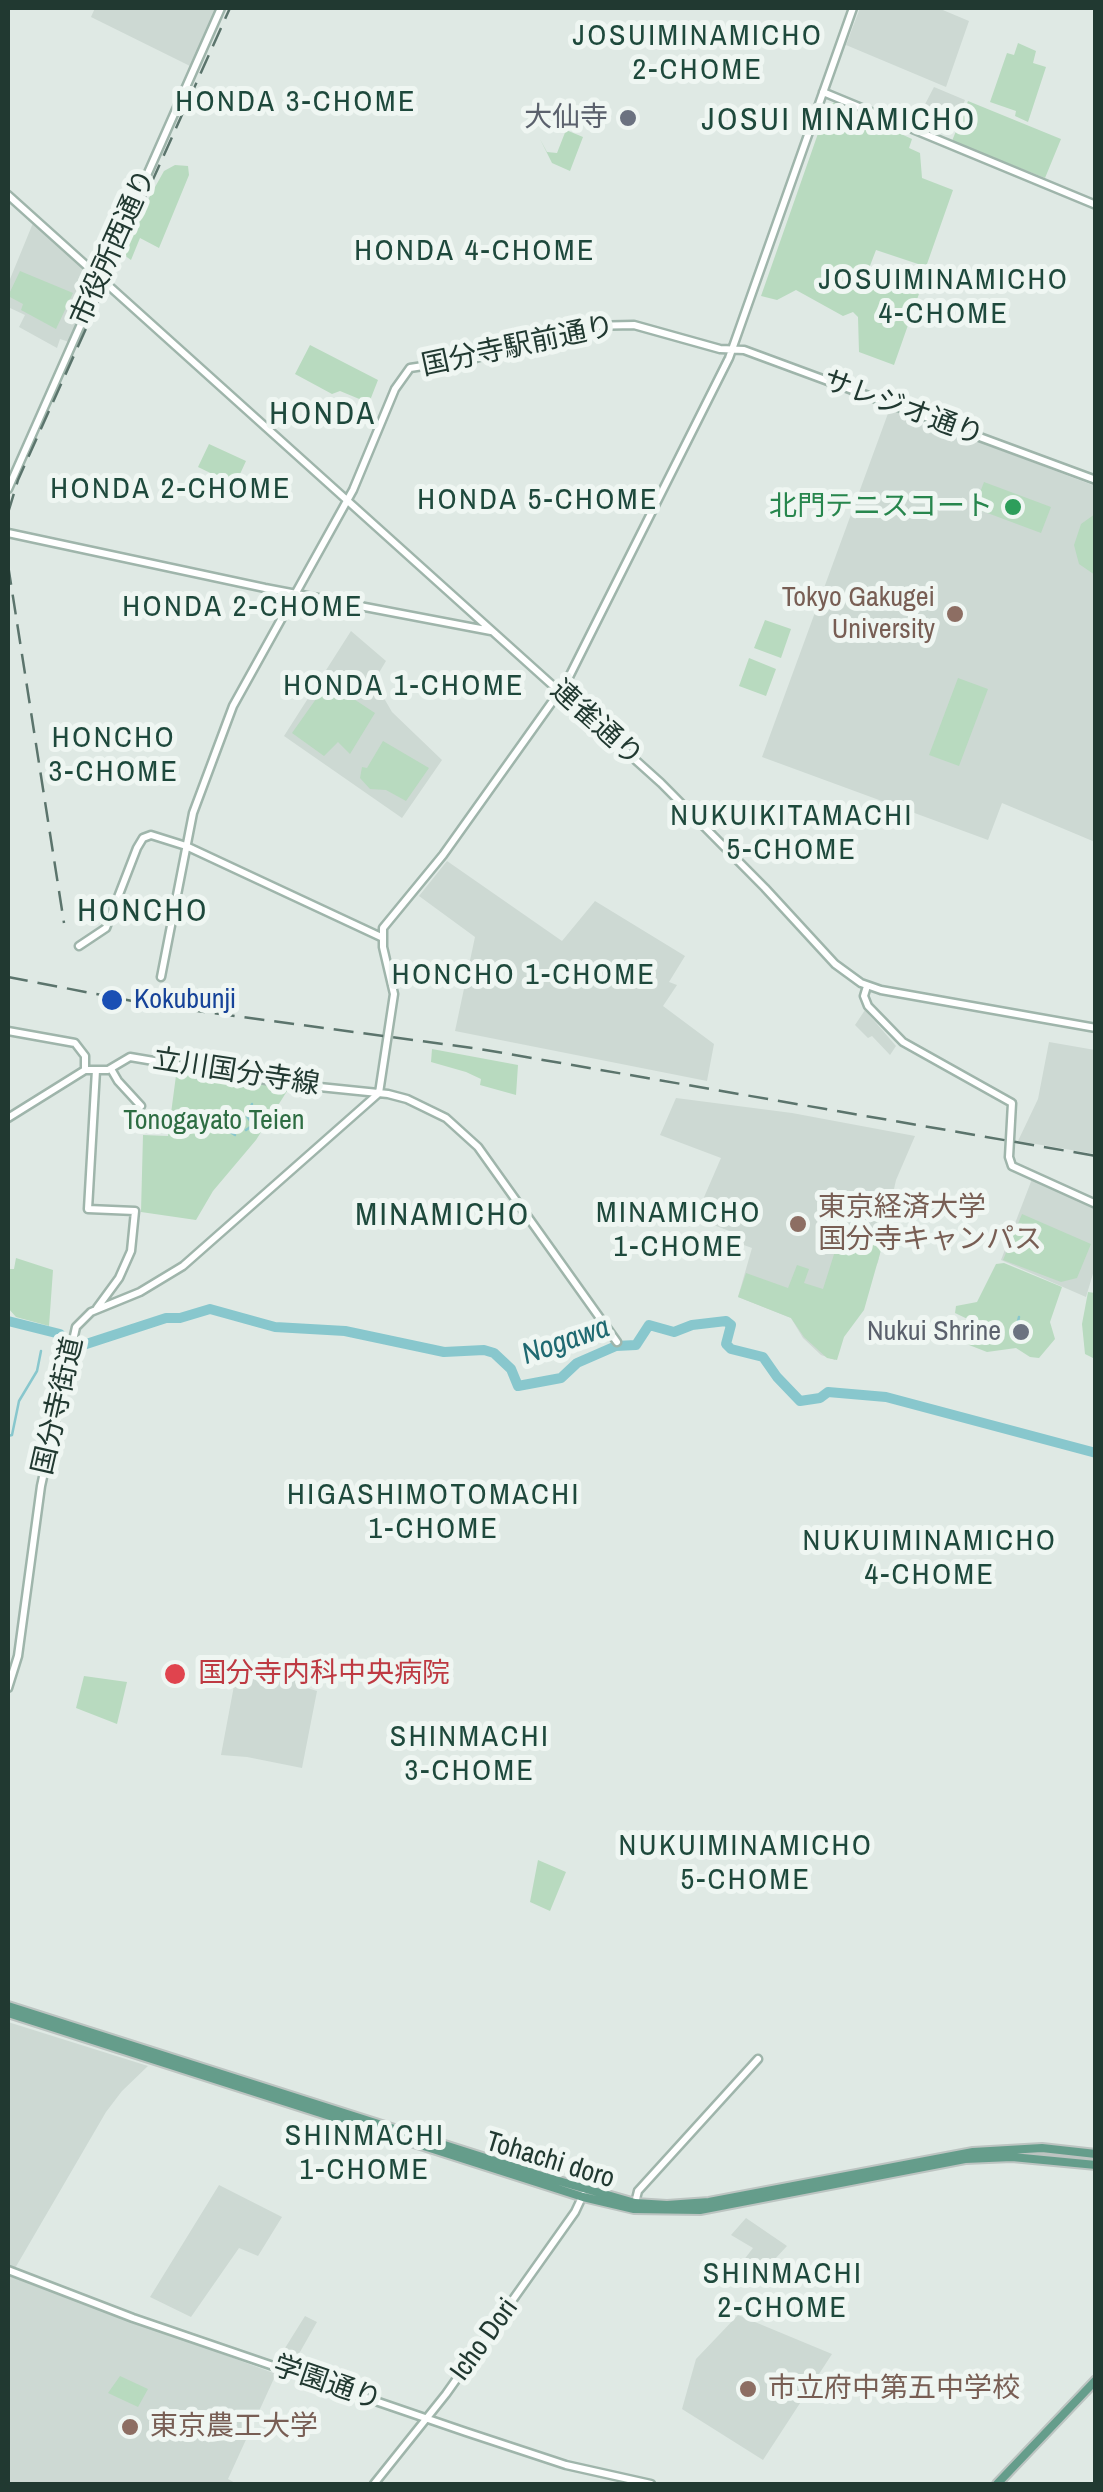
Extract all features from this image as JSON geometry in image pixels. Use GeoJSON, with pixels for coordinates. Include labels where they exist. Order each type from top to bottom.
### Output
{"type":"FeatureCollection","features":[{"type":"Feature","properties":{"kind":"main road","name":"Tohachi doro"},"geometry":{"type":"LineString","coordinates":[[8,2010],[634,2209],[683,2212],[965,2159],[1012,2157],[1096,2165]]}},
{"type":"Feature","properties":{"kind":"main road","name":"Tohachi doro"},"geometry":{"type":"LineString","coordinates":[[584,2193],[666,2205],[709,2202],[973,2152],[1042,2148],[1096,2154]]}},
{"type":"Feature","properties":{"kind":"main road"},"geometry":{"type":"LineString","coordinates":[[997,2484],[1096,2380]]}},
{"type":"Feature","properties":{"kind":"street","name":"市役所西通り"},"geometry":{"type":"LineString","coordinates":[[8,489],[221,8]]}},
{"type":"Feature","properties":{"kind":"street"},"geometry":{"type":"LineString","coordinates":[[379,1093],[394,994],[381,937],[388,920],[443,855],[560,691],[733,349],[853,8]]}},
{"type":"Feature","properties":{"kind":"street"},"geometry":{"type":"LineString","coordinates":[[823,92],[1096,205]]}},
{"type":"Feature","properties":{"kind":"street","name":"連雀通り"},"geometry":{"type":"LineString","coordinates":[[8,196],[673,795],[765,888],[821,952],[867,986],[866,1002],[898,1037],[1012,1103],[1008,1157],[1012,1166],[1096,1204]]}},
{"type":"Feature","properties":{"kind":"street","name":"国分寺駅前通り"},"geometry":{"type":"LineString","coordinates":[[161,977],[200,791],[233,706],[348,501],[406,371],[415,366],[476,358],[551,335],[605,324],[634,325],[720,349],[733,349]]}},
{"type":"Feature","properties":{"kind":"street","name":"サレジオ通り"},"geometry":{"type":"LineString","coordinates":[[733,349],[1096,480]]}},
{"type":"Feature","properties":{"kind":"street"},"geometry":{"type":"LineString","coordinates":[[8,534],[492,632]]}},
{"type":"Feature","properties":{"kind":"street"},"geometry":{"type":"LineString","coordinates":[[79,946],[106,928],[143,838],[156,836],[186,846],[381,937]]}},
{"type":"Feature","properties":{"kind":"street"},"geometry":{"type":"LineString","coordinates":[[867,986],[1096,1028]]}},
{"type":"Feature","properties":{"kind":"street"},"geometry":{"type":"LineString","coordinates":[[8,1031],[75,1043],[85,1056],[84,1070],[8,1118]]}},
{"type":"Feature","properties":{"kind":"street","name":"立川国分寺線"},"geometry":{"type":"LineString","coordinates":[[84,1070],[111,1068],[134,1057],[294,1085],[379,1093],[428,1108],[470,1138],[617,1342]]}},
{"type":"Feature","properties":{"kind":"street"},"geometry":{"type":"LineString","coordinates":[[111,1068],[118,1082],[141,1106]]}},
{"type":"Feature","properties":{"kind":"street"},"geometry":{"type":"LineString","coordinates":[[96,1070],[88,1209],[135,1211],[132,1251],[120,1278],[96,1309]]}},
{"type":"Feature","properties":{"kind":"street","name":"国分寺街道"},"geometry":{"type":"LineString","coordinates":[[8,1688],[18,1656],[41,1486],[68,1351],[79,1322],[96,1309],[140,1292],[183,1266],[379,1093]]}},
{"type":"Feature","properties":{"kind":"street"},"geometry":{"type":"LineString","coordinates":[[635,2202],[638,2191],[758,2059]]}},
{"type":"Feature","properties":{"kind":"street","name":"Icho Dori"},"geometry":{"type":"LineString","coordinates":[[374,2484],[427,2419],[575,2212],[584,2193]]}},
{"type":"Feature","properties":{"kind":"street","name":"学園通り"},"geometry":{"type":"LineString","coordinates":[[8,2270],[133,2318],[427,2419],[562,2464],[650,2484]]}},
{"type":"Feature","properties":{"kind":"shaded area"},"geometry":{"type":"Polygon","coordinates":[[[95,8],[216,8],[190,66],[91,17],[95,8]]]}},
{"type":"Feature","properties":{"kind":"shaded area"},"geometry":{"type":"Polygon","coordinates":[[[860,8],[938,8],[969,21],[946,87],[846,45],[860,8]]]}},
{"type":"Feature","properties":{"kind":"shaded area"},"geometry":{"type":"Polygon","coordinates":[[[934,87],[965,100],[954,126],[921,112],[934,87]]]}},
{"type":"Feature","properties":{"kind":"shaded area"},"geometry":{"type":"Polygon","coordinates":[[[33,223],[94,279],[69,342],[60,339],[57,348],[19,327],[25,315],[8,307],[8,284],[33,223]]]}},
{"type":"Feature","properties":{"kind":"shaded area","name":"Tokyo Gakugei University"},"geometry":{"type":"Polygon","coordinates":[[[890,408],[1095,486],[1095,842],[1002,803],[988,840],[762,757],[890,408]]]}},
{"type":"Feature","properties":{"kind":"shaded area"},"geometry":{"type":"Polygon","coordinates":[[[351,631],[386,661],[374,681],[392,712],[442,760],[402,818],[284,736],[351,631]]]}},
{"type":"Feature","properties":{"kind":"shaded area"},"geometry":{"type":"Polygon","coordinates":[[[447,861],[562,941],[595,901],[685,956],[669,982],[677,985],[663,1006],[714,1044],[707,1081],[455,1031],[475,937],[419,896],[447,861]]]}},
{"type":"Feature","properties":{"kind":"shaded area"},"geometry":{"type":"Polygon","coordinates":[[[865,1010],[896,1046],[890,1055],[855,1025],[865,1010]]]}},
{"type":"Feature","properties":{"kind":"shaded area"},"geometry":{"type":"Polygon","coordinates":[[[1049,1042],[1095,1050],[1095,1154],[1018,1141],[1038,1099],[1049,1042]]]}},
{"type":"Feature","properties":{"kind":"shaded area","name":"東京経済大学 国分寺キャンパス"},"geometry":{"type":"Polygon","coordinates":[[[676,1098],[792,1113],[915,1136],[896,1180],[878,1262],[839,1339],[835,1360],[821,1355],[803,1338],[791,1318],[738,1297],[752,1248],[730,1240],[732,1232],[695,1218],[721,1158],[660,1135],[676,1098]]]}},
{"type":"Feature","properties":{"kind":"shaded area"},"geometry":{"type":"Polygon","coordinates":[[[1032,1179],[1095,1207],[1095,1267],[1086,1297],[1001,1260],[1032,1179]]]}},
{"type":"Feature","properties":{"kind":"shaded area"},"geometry":{"type":"Polygon","coordinates":[[[288,1658],[307,1661],[304,1687],[317,1691],[302,1768],[221,1755],[236,1675],[278,1683],[288,1658]]]}},
{"type":"Feature","properties":{"kind":"shaded area"},"geometry":{"type":"Polygon","coordinates":[[[8,2022],[148,2066],[106,2112],[14,2270],[8,2267],[8,2022]]]}},
{"type":"Feature","properties":{"kind":"shaded area"},"geometry":{"type":"Polygon","coordinates":[[[219,2185],[282,2217],[258,2256],[239,2248],[191,2317],[150,2297],[219,2185]]]}},
{"type":"Feature","properties":{"kind":"shaded area"},"geometry":{"type":"Polygon","coordinates":[[[746,2218],[787,2246],[762,2273],[743,2261],[753,2248],[731,2235],[746,2218]]]}},
{"type":"Feature","properties":{"kind":"shaded area","name":"東京農工大学"},"geometry":{"type":"Polygon","coordinates":[[[8,2274],[276,2374],[228,2479],[237,2484],[8,2484],[8,2274]]]}},
{"type":"Feature","properties":{"kind":"shaded area","name":"市立府中第五中学校"},"geometry":{"type":"Polygon","coordinates":[[[738,2315],[832,2354],[763,2460],[682,2409],[696,2359],[738,2315]]]}},
{"type":"Feature","properties":{"kind":"shaded area"},"geometry":{"type":"Polygon","coordinates":[[[305,2316],[317,2322],[292,2366],[277,2361],[305,2316]]]}},
{"type":"Feature","properties":{"kind":"green space"},"geometry":{"type":"Polygon","coordinates":[[[1018,43],[1036,51],[1033,63],[1046,67],[1028,122],[1015,116],[1016,111],[990,102],[1007,53],[1014,55],[1018,43]]]}},
{"type":"Feature","properties":{"kind":"green space"},"geometry":{"type":"Polygon","coordinates":[[[968,101],[1061,139],[1045,178],[952,141],[968,101]]]}},
{"type":"Feature","properties":{"kind":"green space"},"geometry":{"type":"Polygon","coordinates":[[[835,102],[902,130],[901,134],[912,139],[909,148],[920,153],[922,178],[953,190],[927,264],[876,250],[868,271],[920,291],[894,365],[859,352],[858,317],[853,312],[843,316],[796,290],[777,300],[761,296],[828,105],[835,102]]]}},
{"type":"Feature","properties":{"kind":"green space"},"geometry":{"type":"Polygon","coordinates":[[[566,130],[583,137],[570,171],[552,163],[540,139],[547,152],[557,153],[566,130]]]}},
{"type":"Feature","properties":{"kind":"green space"},"geometry":{"type":"Polygon","coordinates":[[[175,165],[188,166],[189,175],[159,248],[140,238],[131,260],[124,255],[145,205],[164,171],[175,165]]]}},
{"type":"Feature","properties":{"kind":"green space"},"geometry":{"type":"Polygon","coordinates":[[[20,271],[73,293],[56,329],[21,310],[23,304],[8,296],[20,271]]]}},
{"type":"Feature","properties":{"kind":"green space"},"geometry":{"type":"Polygon","coordinates":[[[310,345],[378,380],[369,403],[340,391],[332,394],[295,374],[310,345]]]}},
{"type":"Feature","properties":{"kind":"green space"},"geometry":{"type":"Polygon","coordinates":[[[209,444],[246,461],[235,485],[198,467],[209,444]]]}},
{"type":"Feature","properties":{"kind":"green space","name":"北門テニスコート"},"geometry":{"type":"Polygon","coordinates":[[[984,482],[1051,507],[1041,533],[974,508],[984,482]]]}},
{"type":"Feature","properties":{"kind":"green space"},"geometry":{"type":"Polygon","coordinates":[[[1095,514],[1095,575],[1079,564],[1074,545],[1081,524],[1095,514]]]}},
{"type":"Feature","properties":{"kind":"green space"},"geometry":{"type":"Polygon","coordinates":[[[765,620],[791,629],[781,658],[754,648],[765,620]]]}},
{"type":"Feature","properties":{"kind":"green space"},"geometry":{"type":"Polygon","coordinates":[[[749,658],[776,669],[766,696],[739,686],[749,658]]]}},
{"type":"Feature","properties":{"kind":"green space"},"geometry":{"type":"Polygon","coordinates":[[[958,678],[988,689],[959,766],[929,755],[958,678]]]}},
{"type":"Feature","properties":{"kind":"green space"},"geometry":{"type":"Polygon","coordinates":[[[328,682],[375,713],[350,754],[338,742],[324,756],[292,733],[328,682]]]}},
{"type":"Feature","properties":{"kind":"green space"},"geometry":{"type":"Polygon","coordinates":[[[383,741],[429,768],[406,801],[386,790],[370,789],[360,778],[362,767],[367,768],[383,741]]]}},
{"type":"Feature","properties":{"kind":"green space"},"geometry":{"type":"Polygon","coordinates":[[[432,1049],[518,1065],[516,1095],[480,1085],[481,1079],[431,1062],[432,1049]]]}},
{"type":"Feature","properties":{"kind":"green space","name":"Tonogayato Teien"},"geometry":{"type":"Polygon","coordinates":[[[177,1068],[289,1088],[196,1220],[141,1212],[143,1135],[168,1136],[177,1068]]]}},
{"type":"Feature","properties":{"kind":"green space"},"geometry":{"type":"Polygon","coordinates":[[[1022,1214],[1091,1244],[1077,1278],[1061,1282],[1003,1260],[1022,1214]]]}},
{"type":"Feature","properties":{"kind":"green space"},"geometry":{"type":"Polygon","coordinates":[[[842,1229],[883,1243],[864,1310],[844,1337],[837,1360],[827,1358],[804,1337],[791,1318],[738,1297],[746,1273],[788,1288],[797,1265],[809,1269],[804,1283],[823,1289],[842,1229]]]}},
{"type":"Feature","properties":{"kind":"green space"},"geometry":{"type":"Polygon","coordinates":[[[16,1258],[53,1270],[49,1326],[16,1317],[8,1308],[8,1275],[16,1258]]]}},
{"type":"Feature","properties":{"kind":"green space"},"geometry":{"type":"Polygon","coordinates":[[[1004,1263],[1062,1287],[1050,1322],[1055,1339],[1039,1358],[1016,1348],[987,1352],[969,1345],[978,1324],[955,1313],[956,1306],[977,1302],[996,1264],[1004,1263]]]}},
{"type":"Feature","properties":{"kind":"green space"},"geometry":{"type":"Polygon","coordinates":[[[1088,1292],[1095,1293],[1095,1359],[1085,1354],[1082,1324],[1088,1292]]]}},
{"type":"Feature","properties":{"kind":"green space"},"geometry":{"type":"Polygon","coordinates":[[[84,1676],[127,1682],[117,1724],[76,1708],[84,1676]]]}},
{"type":"Feature","properties":{"kind":"green space"},"geometry":{"type":"Polygon","coordinates":[[[538,1860],[566,1872],[550,1911],[530,1902],[538,1860]]]}},
{"type":"Feature","properties":{"kind":"green space"},"geometry":{"type":"Polygon","coordinates":[[[120,2376],[148,2389],[138,2407],[108,2393],[120,2376]]]}},
{"type":"Feature","properties":{"kind":"waterway"},"geometry":{"type":"LineString","coordinates":[[246,1130],[253,1125],[247,1116],[252,1104]]}},
{"type":"Feature","properties":{"kind":"waterway"},"geometry":{"type":"LineString","coordinates":[[230,1132],[235,1135]]}},
{"type":"Feature","properties":{"kind":"waterway","name":"Nogawa"},"geometry":{"type":"LineString","coordinates":[[74,1348],[166,1318],[210,1309],[275,1327],[345,1331],[444,1352],[484,1350],[494,1353],[511,1369],[518,1386],[561,1378],[577,1363],[616,1346],[636,1345],[649,1325],[674,1332],[692,1325],[726,1321],[731,1325],[726,1344],[731,1349],[763,1357],[800,1401],[820,1398],[828,1392],[886,1397],[1096,1453]]}},
{"type":"Feature","properties":{"kind":"waterway"},"geometry":{"type":"LineString","coordinates":[[1015,1334],[1019,1317]]}},
{"type":"Feature","properties":{"kind":"waterway","name":"Nogawa"},"geometry":{"type":"LineString","coordinates":[[8,1321],[60,1334],[58,1341],[65,1346]]}},
{"type":"Feature","properties":{"kind":"waterway"},"geometry":{"type":"LineString","coordinates":[[8,1436],[12,1435],[19,1401],[37,1371],[41,1351]]}},
{"type":"Feature","properties":{"kind":"railway"},"geometry":{"type":"LineString","coordinates":[[8,513],[18,480],[230,8]]}},
{"type":"Feature","properties":{"kind":"railway"},"geometry":{"type":"LineString","coordinates":[[8,565],[64,923]]}},
{"type":"Feature","properties":{"kind":"railway"},"geometry":{"type":"LineString","coordinates":[[8,977],[153,1005],[480,1049],[1096,1156]]}},
{"type":"Feature","properties":{"kind":"place","name":"大仙寺"},"geometry":{"type":"Point","coordinates":[628,118]}},
{"type":"Feature","properties":{"kind":"place","name":"北門テニスコート"},"geometry":{"type":"Point","coordinates":[1013,507]}},
{"type":"Feature","properties":{"kind":"place","name":"Tokyo Gakugei University"},"geometry":{"type":"Point","coordinates":[955,614]}},
{"type":"Feature","properties":{"kind":"place","name":"Kokubunji"},"geometry":{"type":"Point","coordinates":[112,1000]}},
{"type":"Feature","properties":{"kind":"place","name":"東京経済大学 国分寺キャンパス"},"geometry":{"type":"Point","coordinates":[798,1224]}},
{"type":"Feature","properties":{"kind":"place","name":"Nukui Shrine"},"geometry":{"type":"Point","coordinates":[1021,1332]}},
{"type":"Feature","properties":{"kind":"place","name":"国分寺内科中央病院"},"geometry":{"type":"Point","coordinates":[175,1674]}},
{"type":"Feature","properties":{"kind":"place","name":"市立府中第五中学校"},"geometry":{"type":"Point","coordinates":[748,2389]}},
{"type":"Feature","properties":{"kind":"place","name":"東京農工大学"},"geometry":{"type":"Point","coordinates":[130,2427]}},
{"type":"Feature","properties":{"kind":"district","name":"JOSUIMINAMICHO 2-CHOME"},"geometry":{"type":"Point","coordinates":[698,54]}},
{"type":"Feature","properties":{"kind":"district","name":"HONDA 3-CHOME"},"geometry":{"type":"Point","coordinates":[296,103]}},
{"type":"Feature","properties":{"kind":"district","name":"JOSUI MINAMICHO"},"geometry":{"type":"Point","coordinates":[839,121]}},
{"type":"Feature","properties":{"kind":"district","name":"HONDA 4-CHOME"},"geometry":{"type":"Point","coordinates":[475,252]}},
{"type":"Feature","properties":{"kind":"district","name":"JOSUIMINAMICHO 4-CHOME"},"geometry":{"type":"Point","coordinates":[944,298]}},
{"type":"Feature","properties":{"kind":"district","name":"HONDA"},"geometry":{"type":"Point","coordinates":[323,415]}},
{"type":"Feature","properties":{"kind":"district","name":"HONDA 2-CHOME"},"geometry":{"type":"Point","coordinates":[171,490]}},
{"type":"Feature","properties":{"kind":"district","name":"HONDA 5-CHOME"},"geometry":{"type":"Point","coordinates":[538,501]}},
{"type":"Feature","properties":{"kind":"district","name":"HONDA 2-CHOME"},"geometry":{"type":"Point","coordinates":[243,608]}},
{"type":"Feature","properties":{"kind":"district","name":"HONDA 1-CHOME"},"geometry":{"type":"Point","coordinates":[404,687]}},
{"type":"Feature","properties":{"kind":"district","name":"HONCHO 3-CHOME"},"geometry":{"type":"Point","coordinates":[114,756]}},
{"type":"Feature","properties":{"kind":"district","name":"NUKUIKITAMACHI 5-CHOME"},"geometry":{"type":"Point","coordinates":[792,834]}},
{"type":"Feature","properties":{"kind":"district","name":"HONCHO"},"geometry":{"type":"Point","coordinates":[143,912]}},
{"type":"Feature","properties":{"kind":"district","name":"HONCHO 1-CHOME"},"geometry":{"type":"Point","coordinates":[524,976]}},
{"type":"Feature","properties":{"kind":"district","name":"MINAMICHO"},"geometry":{"type":"Point","coordinates":[443,1216]}},
{"type":"Feature","properties":{"kind":"district","name":"MINAMICHO 1-CHOME"},"geometry":{"type":"Point","coordinates":[679,1231]}},
{"type":"Feature","properties":{"kind":"district","name":"HIGASHIMOTOMACHI 1-CHOME"},"geometry":{"type":"Point","coordinates":[434,1513]}},
{"type":"Feature","properties":{"kind":"district","name":"NUKUIMINAMICHO 4-CHOME"},"geometry":{"type":"Point","coordinates":[930,1559]}},
{"type":"Feature","properties":{"kind":"district","name":"SHINMACHI 3-CHOME"},"geometry":{"type":"Point","coordinates":[470,1755]}},
{"type":"Feature","properties":{"kind":"district","name":"NUKUIMINAMICHO 5-CHOME"},"geometry":{"type":"Point","coordinates":[746,1864]}},
{"type":"Feature","properties":{"kind":"district","name":"SHINMACHI 1-CHOME"},"geometry":{"type":"Point","coordinates":[365,2154]}},
{"type":"Feature","properties":{"kind":"district","name":"SHINMACHI 2-CHOME"},"geometry":{"type":"Point","coordinates":[783,2292]}}]}
